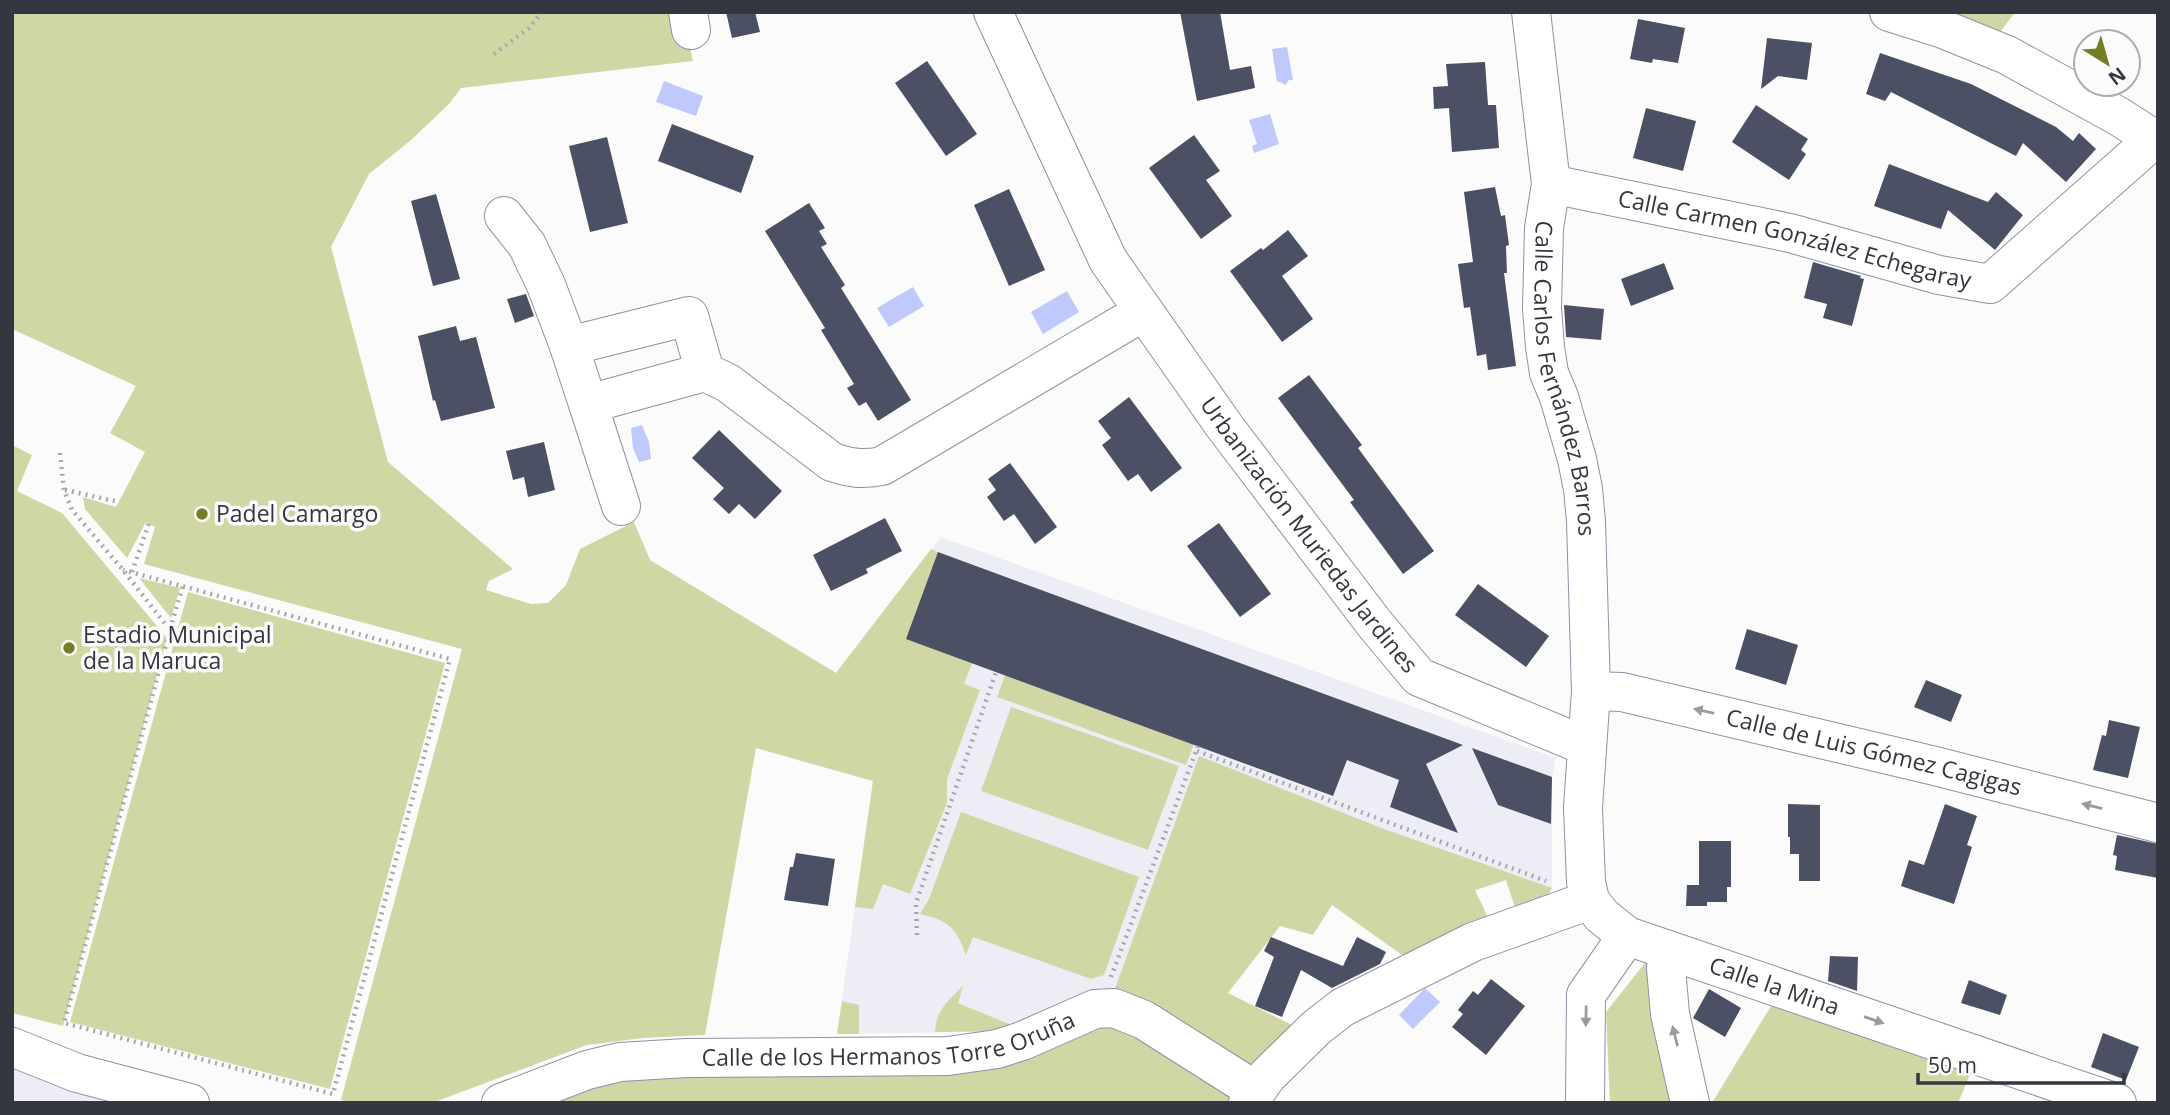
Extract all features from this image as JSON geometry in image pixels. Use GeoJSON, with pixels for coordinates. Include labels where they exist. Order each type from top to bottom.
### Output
{"type":"FeatureCollection","features":[{"type":"Feature","properties":{"kind":"street","name":"Urbanización Muriedas Jardines"},"geometry":{"type":"LineString","coordinates":[[993,12],[1108,260],[1248,459],[1374,623],[1419,677],[1586,746]]}},
{"type":"Feature","properties":{"kind":"street","name":"Calle Carlos Fernández Barros"},"geometry":{"type":"LineString","coordinates":[[1531,12],[1551,184],[1544,228],[1542,308],[1545,347],[1549,373],[1577,459],[1586,522],[1591,691],[1586,746]]}},
{"type":"Feature","properties":{"kind":"street","name":"Calle Carmen González Echegaray"},"geometry":{"type":"LineString","coordinates":[[1551,184],[1790,233],[1939,275],[1990,284],[2154,139],[2118,116],[2007,55],[1943,29],[1889,12]]}},
{"type":"Feature","properties":{"kind":"street"},"geometry":{"type":"LineString","coordinates":[[504,216],[527,245],[546,285],[569,346],[621,506]]}},
{"type":"Feature","properties":{"kind":"street"},"geometry":{"type":"LineString","coordinates":[[588,404],[705,372],[728,383],[832,462],[849,468],[866,469],[882,466],[1143,312]]}},
{"type":"Feature","properties":{"kind":"street"},"geometry":{"type":"LineString","coordinates":[[569,346],[689,316],[705,372]]}},
{"type":"Feature","properties":{"kind":"street","name":"Calle de Luis Gómez Cagigas"},"geometry":{"type":"LineString","coordinates":[[1591,691],[1622,692],[1649,698],[1935,766],[2158,823]]}},
{"type":"Feature","properties":{"kind":"street"},"geometry":{"type":"LineString","coordinates":[[1252,1097],[1267,1076],[1297,1046],[1343,1007],[1473,942],[1582,903],[1586,882],[1586,746]]}},
{"type":"Feature","properties":{"kind":"street","name":"Calle la Mina"},"geometry":{"type":"LineString","coordinates":[[1582,903],[1627,936],[2117,1103]]}},
{"type":"Feature","properties":{"kind":"street"},"geometry":{"type":"LineString","coordinates":[[1585,1103],[1586,995],[1627,936]]}},
{"type":"Feature","properties":{"kind":"street"},"geometry":{"type":"LineString","coordinates":[[1668,950],[1666,968],[1670,1014],[1690,1103]]}},
{"type":"Feature","properties":{"kind":"street","name":"Calle de los Hermanos Torre Oruña"},"geometry":{"type":"LineString","coordinates":[[501,1103],[587,1070],[620,1062],[686,1058],[948,1056],[997,1049],[1095,1009],[1114,1008],[1144,1020],[1252,1097]]}},
{"type":"Feature","properties":{"kind":"street"},"geometry":{"type":"LineString","coordinates":[[12,1047],[76,1073],[190,1103]]}},
{"type":"Feature","properties":{"kind":"path"},"geometry":{"type":"LineString","coordinates":[[494,54],[528,28],[542,12]]}},
{"type":"Feature","properties":{"kind":"path"},"geometry":{"type":"LineString","coordinates":[[60,453],[64,490],[72,510],[170,630]]}},
{"type":"Feature","properties":{"kind":"path"},"geometry":{"type":"LineString","coordinates":[[64,490],[119,502]]}},
{"type":"Feature","properties":{"kind":"path"},"geometry":{"type":"LineString","coordinates":[[132,572],[149,523]]}},
{"type":"Feature","properties":{"kind":"path"},"geometry":{"type":"LineString","coordinates":[[123,570],[132,572],[450,659],[333,1094],[64,1023],[183,586]]}},
{"type":"Feature","properties":{"kind":"path"},"geometry":{"type":"LineString","coordinates":[[917,935],[916,903],[996,672]]}},
{"type":"Feature","properties":{"kind":"path"},"geometry":{"type":"LineString","coordinates":[[1109,984],[1198,749],[1560,886],[1582,903]]}},
{"type":"Feature","properties":{"kind":"shaded area"},"geometry":{"type":"Polygon","coordinates":[[[941,537],[1556,758],[1552,777],[1552,888],[1546,898],[1517,914],[1506,880],[1475,891],[1384,829],[1120,995],[1026,1031],[837,1034],[873,781],[789,758],[821,665],[836,673],[941,537]]]}},
{"type":"Feature","properties":{"kind":"shaded area"},"geometry":{"type":"Polygon","coordinates":[[[12,1065],[121,1103],[12,1103],[12,1065]]]}},
{"type":"Feature","properties":{"kind":"green space"},"geometry":{"type":"Polygon","coordinates":[[[12,12],[682,12],[693,61],[461,88],[450,103],[411,140],[369,174],[331,247],[388,462],[513,569],[489,581],[486,590],[531,604],[548,603],[566,585],[580,549],[634,522],[650,560],[836,673],[931,549],[938,552],[972,663],[964,684],[980,690],[947,779],[947,803],[910,894],[883,884],[873,909],[855,907],[873,781],[756,748],[705,1035],[643,1038],[587,1045],[432,1103],[349,1103],[341,1100],[462,649],[144,564],[155,527],[146,522],[127,558],[85,509],[83,497],[116,507],[145,452],[110,433],[136,386],[12,329],[12,12]]]}},
{"type":"Feature","properties":{"kind":"green space"},"geometry":{"type":"Polygon","coordinates":[[[1946,12],[2015,12],[2001,31],[1946,12]]]}},
{"type":"Feature","properties":{"kind":"green space","name":"Estadio Municipal de la Maruca"},"geometry":{"type":"Polygon","coordinates":[[[12,445],[32,455],[17,491],[62,513],[167,638],[63,1026],[12,1013],[12,445]]]}},
{"type":"Feature","properties":{"kind":"green space"},"geometry":{"type":"Polygon","coordinates":[[[139,578],[180,588],[171,618],[139,578]]]}},
{"type":"Feature","properties":{"kind":"green space"},"geometry":{"type":"Polygon","coordinates":[[[188,592],[445,663],[330,1089],[70,1022],[188,592]]]}},
{"type":"Feature","properties":{"kind":"green space"},"geometry":{"type":"Polygon","coordinates":[[[1005,675],[1194,744],[1186,765],[997,697],[1005,675]]]}},
{"type":"Feature","properties":{"kind":"green space"},"geometry":{"type":"Polygon","coordinates":[[[1011,707],[1179,766],[1148,850],[981,791],[1011,707]]]}},
{"type":"Feature","properties":{"kind":"green space"},"geometry":{"type":"Polygon","coordinates":[[[1199,756],[1384,829],[1552,888],[1546,898],[1517,914],[1506,880],[1475,890],[1491,924],[1409,960],[1332,905],[1313,935],[1280,926],[1228,993],[1296,1027],[1252,1074],[1112,997],[1199,756]]]}},
{"type":"Feature","properties":{"kind":"green space"},"geometry":{"type":"Polygon","coordinates":[[[961,812],[1139,877],[1104,975],[1091,979],[973,937],[966,955],[959,938],[945,922],[920,914],[929,899],[961,812]]]}},
{"type":"Feature","properties":{"kind":"green space"},"geometry":{"type":"Polygon","coordinates":[[[1648,959],[1677,1103],[1610,1103],[1606,1012],[1648,959]]]}},
{"type":"Feature","properties":{"kind":"green space"},"geometry":{"type":"Polygon","coordinates":[[[963,986],[958,1003],[1026,1031],[935,1032],[940,1012],[963,986]]]}},
{"type":"Feature","properties":{"kind":"green space"},"geometry":{"type":"Polygon","coordinates":[[[842,1001],[859,1005],[859,1034],[837,1034],[842,1001]]]}},
{"type":"Feature","properties":{"kind":"green space"},"geometry":{"type":"Polygon","coordinates":[[[1771,1006],[1972,1070],[1958,1103],[1712,1103],[1771,1006]]]}},
{"type":"Feature","properties":{"kind":"green space"},"geometry":{"type":"Polygon","coordinates":[[[1085,1021],[1155,1033],[1236,1103],[547,1103],[617,1077],[1085,1021]]]}},
{"type":"Feature","properties":{"kind":"water"},"geometry":{"type":"Polygon","coordinates":[[[1287,47],[1293,80],[1289,80],[1285,85],[1277,82],[1272,49],[1287,47]]]}},
{"type":"Feature","properties":{"kind":"water"},"geometry":{"type":"Polygon","coordinates":[[[664,81],[703,96],[696,116],[656,102],[664,81]]]}},
{"type":"Feature","properties":{"kind":"water"},"geometry":{"type":"Polygon","coordinates":[[[1270,114],[1279,144],[1254,153],[1252,146],[1257,144],[1249,120],[1270,114]]]}},
{"type":"Feature","properties":{"kind":"water"},"geometry":{"type":"Polygon","coordinates":[[[913,287],[924,306],[889,327],[877,308],[913,287]]]}},
{"type":"Feature","properties":{"kind":"water"},"geometry":{"type":"Polygon","coordinates":[[[1067,291],[1079,312],[1043,334],[1031,312],[1067,291]]]}},
{"type":"Feature","properties":{"kind":"water"},"geometry":{"type":"Polygon","coordinates":[[[642,425],[649,442],[651,459],[639,462],[633,448],[631,428],[642,425]]]}},
{"type":"Feature","properties":{"kind":"water"},"geometry":{"type":"Polygon","coordinates":[[[1425,988],[1440,1002],[1413,1029],[1399,1015],[1425,988]]]}},
{"type":"Feature","properties":{"kind":"building"},"geometry":{"type":"Polygon","coordinates":[[[726,12],[755,12],[760,32],[732,38],[726,12]]]}},
{"type":"Feature","properties":{"kind":"building"},"geometry":{"type":"Polygon","coordinates":[[[1180,12],[1220,12],[1230,70],[1251,66],[1255,88],[1197,101],[1180,12]]]}},
{"type":"Feature","properties":{"kind":"building"},"geometry":{"type":"Polygon","coordinates":[[[1638,19],[1685,28],[1678,63],[1653,59],[1652,63],[1630,59],[1638,19]]]}},
{"type":"Feature","properties":{"kind":"building"},"geometry":{"type":"Polygon","coordinates":[[[1767,38],[1812,43],[1807,80],[1778,76],[1761,89],[1767,38]]]}},
{"type":"Feature","properties":{"kind":"building"},"geometry":{"type":"Polygon","coordinates":[[[1880,53],[1971,84],[2056,127],[2073,141],[2079,133],[2096,149],[2066,182],[2023,143],[2016,156],[1891,92],[1885,101],[1866,94],[1880,53]]]}},
{"type":"Feature","properties":{"kind":"building"},"geometry":{"type":"Polygon","coordinates":[[[927,61],[977,134],[946,156],[895,83],[927,61]]]}},
{"type":"Feature","properties":{"kind":"building"},"geometry":{"type":"Polygon","coordinates":[[[1485,62],[1488,105],[1496,105],[1499,148],[1452,152],[1449,108],[1434,109],[1433,87],[1448,86],[1446,64],[1485,62]]]}},
{"type":"Feature","properties":{"kind":"building"},"geometry":{"type":"Polygon","coordinates":[[[1756,105],[1808,139],[1801,150],[1806,154],[1789,180],[1732,142],[1756,105]]]}},
{"type":"Feature","properties":{"kind":"building"},"geometry":{"type":"Polygon","coordinates":[[[1646,108],[1696,121],[1683,171],[1633,158],[1646,108]]]}},
{"type":"Feature","properties":{"kind":"building"},"geometry":{"type":"Polygon","coordinates":[[[672,124],[754,156],[741,193],[658,161],[672,124]]]}},
{"type":"Feature","properties":{"kind":"building"},"geometry":{"type":"Polygon","coordinates":[[[1194,135],[1220,171],[1206,180],[1232,216],[1201,239],[1149,168],[1194,135]]]}},
{"type":"Feature","properties":{"kind":"building"},"geometry":{"type":"Polygon","coordinates":[[[607,137],[628,223],[590,232],[569,146],[607,137]]]}},
{"type":"Feature","properties":{"kind":"building"},"geometry":{"type":"Polygon","coordinates":[[[1889,164],[1988,202],[1996,192],[2023,215],[1995,250],[1948,210],[1941,229],[1874,206],[1889,164]]]}},
{"type":"Feature","properties":{"kind":"building"},"geometry":{"type":"Polygon","coordinates":[[[1495,187],[1501,216],[1505,215],[1509,245],[1506,246],[1507,273],[1504,273],[1516,366],[1488,370],[1486,354],[1477,356],[1470,307],[1464,308],[1458,264],[1473,262],[1464,192],[1495,187]]]}},
{"type":"Feature","properties":{"kind":"building"},"geometry":{"type":"Polygon","coordinates":[[[1009,189],[1045,270],[1009,286],[974,205],[1009,189]]]}},
{"type":"Feature","properties":{"kind":"building"},"geometry":{"type":"Polygon","coordinates":[[[436,194],[460,279],[433,286],[411,201],[436,194]]]}},
{"type":"Feature","properties":{"kind":"building"},"geometry":{"type":"Polygon","coordinates":[[[809,203],[825,228],[819,231],[827,244],[821,247],[845,285],[841,288],[911,400],[878,421],[866,402],[859,406],[847,388],[854,384],[821,330],[825,328],[765,231],[809,203]]]}},
{"type":"Feature","properties":{"kind":"building"},"geometry":{"type":"Polygon","coordinates":[[[1288,230],[1308,256],[1282,276],[1313,319],[1282,342],[1230,271],[1288,230]]]}},
{"type":"Feature","properties":{"kind":"building"},"geometry":{"type":"Polygon","coordinates":[[[1813,262],[1864,279],[1852,326],[1823,318],[1827,304],[1804,298],[1813,262]]]}},
{"type":"Feature","properties":{"kind":"building"},"geometry":{"type":"Polygon","coordinates":[[[1664,263],[1674,289],[1631,306],[1621,279],[1664,263]]]}},
{"type":"Feature","properties":{"kind":"building"},"geometry":{"type":"Polygon","coordinates":[[[526,294],[534,316],[515,323],[507,299],[526,294]]]}},
{"type":"Feature","properties":{"kind":"building"},"geometry":{"type":"Polygon","coordinates":[[[1564,305],[1604,309],[1601,340],[1566,337],[1564,305]]]}},
{"type":"Feature","properties":{"kind":"building"},"geometry":{"type":"Polygon","coordinates":[[[456,326],[460,341],[476,337],[495,408],[441,421],[435,400],[433,401],[418,336],[456,326]]]}},
{"type":"Feature","properties":{"kind":"building"},"geometry":{"type":"Polygon","coordinates":[[[1309,375],[1362,445],[1358,448],[1434,551],[1403,574],[1350,502],[1354,500],[1278,398],[1309,375]]]}},
{"type":"Feature","properties":{"kind":"building"},"geometry":{"type":"Polygon","coordinates":[[[1129,397],[1182,468],[1151,492],[1138,474],[1128,481],[1102,445],[1111,438],[1098,421],[1129,397]]]}},
{"type":"Feature","properties":{"kind":"building"},"geometry":{"type":"Polygon","coordinates":[[[719,430],[782,491],[755,519],[739,504],[729,514],[713,499],[724,488],[692,458],[719,430]]]}},
{"type":"Feature","properties":{"kind":"building"},"geometry":{"type":"Polygon","coordinates":[[[544,442],[555,490],[528,497],[524,477],[513,480],[506,451],[544,442]]]}},
{"type":"Feature","properties":{"kind":"building"},"geometry":{"type":"Polygon","coordinates":[[[1010,463],[1057,527],[1035,544],[1014,514],[1004,521],[987,497],[996,490],[988,479],[1010,463]]]}},
{"type":"Feature","properties":{"kind":"building"},"geometry":{"type":"Polygon","coordinates":[[[885,518],[902,551],[866,569],[868,573],[831,591],[813,555],[885,518]]]}},
{"type":"Feature","properties":{"kind":"building"},"geometry":{"type":"Polygon","coordinates":[[[1219,523],[1271,594],[1240,617],[1187,546],[1219,523]]]}},
{"type":"Feature","properties":{"kind":"building"},"geometry":{"type":"Polygon","coordinates":[[[938,552],[1463,745],[1426,764],[1458,833],[1390,807],[1399,780],[1347,760],[1333,796],[906,639],[938,552]]]}},
{"type":"Feature","properties":{"kind":"building"},"geometry":{"type":"Polygon","coordinates":[[[1478,584],[1549,636],[1526,667],[1455,615],[1478,584]]]}},
{"type":"Feature","properties":{"kind":"building"},"geometry":{"type":"Polygon","coordinates":[[[1747,629],[1798,645],[1786,685],[1735,669],[1747,629]]]}},
{"type":"Feature","properties":{"kind":"building"},"geometry":{"type":"Polygon","coordinates":[[[1926,680],[1962,695],[1951,722],[1914,707],[1926,680]]]}},
{"type":"Feature","properties":{"kind":"building"},"geometry":{"type":"Polygon","coordinates":[[[2109,720],[2140,727],[2128,778],[2093,770],[2109,720]]]}},
{"type":"Feature","properties":{"kind":"building"},"geometry":{"type":"Polygon","coordinates":[[[1472,748],[1552,777],[1551,824],[1498,805],[1472,748]]]}},
{"type":"Feature","properties":{"kind":"building"},"geometry":{"type":"Polygon","coordinates":[[[1788,804],[1820,805],[1820,881],[1799,881],[1799,854],[1790,854],[1788,804]]]}},
{"type":"Feature","properties":{"kind":"building"},"geometry":{"type":"Polygon","coordinates":[[[1945,804],[1977,816],[1967,845],[1972,847],[1954,904],[1901,886],[1909,860],[1924,865],[1945,804]]]}},
{"type":"Feature","properties":{"kind":"building"},"geometry":{"type":"Polygon","coordinates":[[[2117,835],[2158,844],[2158,878],[2115,870],[2117,856],[2113,855],[2117,835]]]}},
{"type":"Feature","properties":{"kind":"building"},"geometry":{"type":"Polygon","coordinates":[[[1699,841],[1731,841],[1731,887],[1727,887],[1727,902],[1686,906],[1687,885],[1699,885],[1699,841]]]}},
{"type":"Feature","properties":{"kind":"building"},"geometry":{"type":"Polygon","coordinates":[[[796,853],[835,859],[828,906],[784,900],[790,867],[793,867],[796,853]]]}},
{"type":"Feature","properties":{"kind":"building"},"geometry":{"type":"Polygon","coordinates":[[[1271,937],[1343,966],[1357,937],[1386,952],[1380,964],[1332,988],[1301,970],[1282,1017],[1255,1006],[1274,957],[1264,951],[1271,937]]]}},
{"type":"Feature","properties":{"kind":"building"},"geometry":{"type":"Polygon","coordinates":[[[1830,956],[1858,957],[1857,991],[1828,981],[1830,956]]]}},
{"type":"Feature","properties":{"kind":"building"},"geometry":{"type":"Polygon","coordinates":[[[1491,979],[1525,1006],[1486,1055],[1452,1027],[1463,1014],[1458,1010],[1473,991],[1478,995],[1491,979]]]}},
{"type":"Feature","properties":{"kind":"building"},"geometry":{"type":"Polygon","coordinates":[[[1969,980],[2007,995],[2000,1015],[1961,1003],[1969,980]]]}},
{"type":"Feature","properties":{"kind":"building"},"geometry":{"type":"Polygon","coordinates":[[[1709,989],[1741,1008],[1725,1037],[1693,1018],[1709,989]]]}},
{"type":"Feature","properties":{"kind":"building"},"geometry":{"type":"Polygon","coordinates":[[[2103,1033],[2139,1047],[2126,1080],[2091,1067],[2103,1033]]]}},
{"type":"Feature","properties":{"kind":"place","name":"Padel Camargo"},"geometry":{"type":"Point","coordinates":[202,514]}},
{"type":"Feature","properties":{"kind":"place","name":"Estadio Municipal de la Maruca"},"geometry":{"type":"Point","coordinates":[69,648]}}]}
